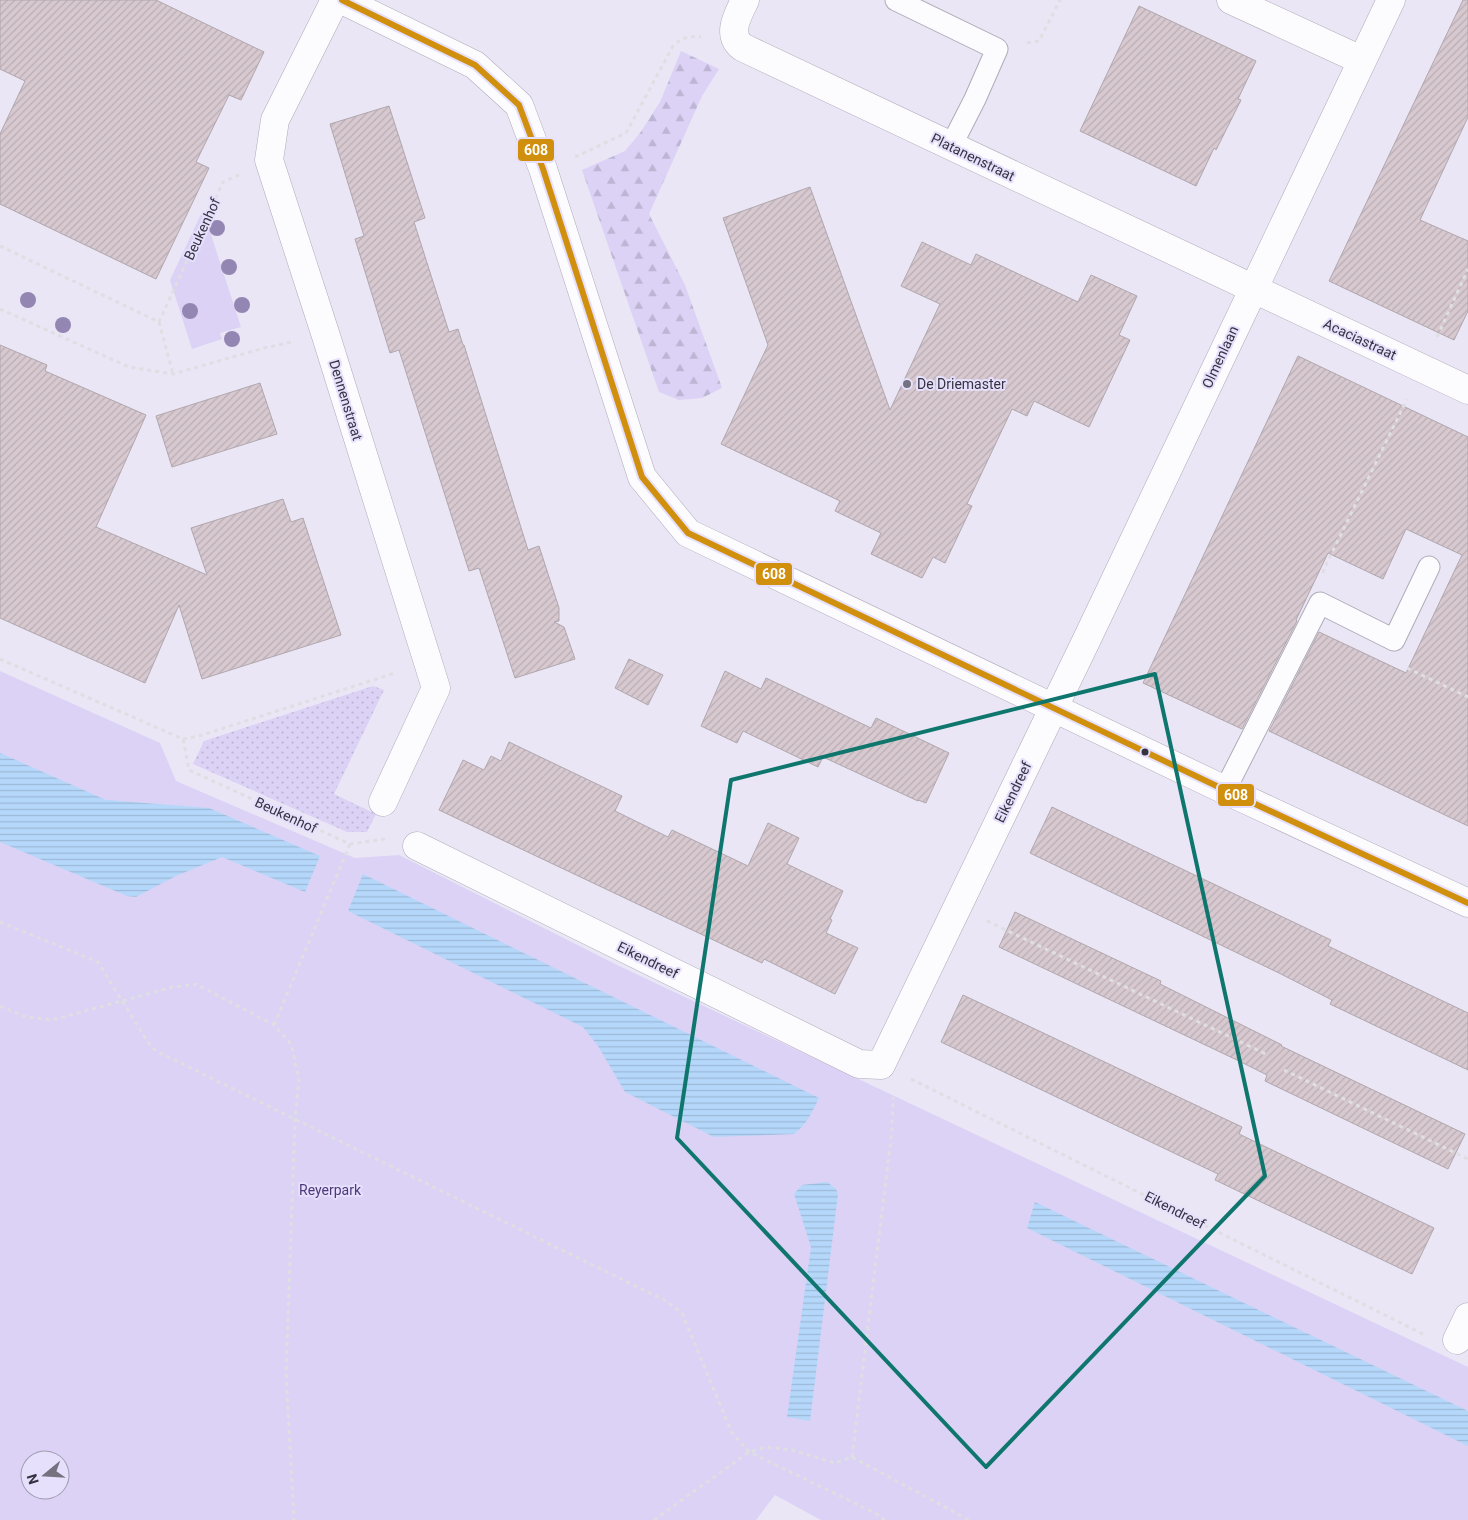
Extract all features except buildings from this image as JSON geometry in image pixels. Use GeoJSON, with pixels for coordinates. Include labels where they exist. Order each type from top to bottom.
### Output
{"type":"FeatureCollection","features":[{"type":"Feature","properties":{"kind":"street","name":"Dennenstraat"},"geometry":{"type":"LineString","coordinates":[[335,0],[275,120],[268,160],[326,336],[436,688],[383,802]]}},
{"type":"Feature","properties":{"kind":"street"},"geometry":{"type":"LineString","coordinates":[[342,0],[475,65],[519,105],[543,169],[642,477],[688,533],[1225,790],[1468,903]]}},
{"type":"Feature","properties":{"kind":"street"},"geometry":{"type":"LineString","coordinates":[[734,38],[734,26],[745,0]]}},
{"type":"Feature","properties":{"kind":"street"},"geometry":{"type":"LineString","coordinates":[[1231,0],[1361,60]]}},
{"type":"Feature","properties":{"kind":"street","name":"Olmenlaan"},"geometry":{"type":"LineString","coordinates":[[1054,708],[1390,0]]}},
{"type":"Feature","properties":{"kind":"street","name":"Platanenstraat"},"geometry":{"type":"LineString","coordinates":[[734,38],[737,44],[742,47],[1252,289]]}},
{"type":"Feature","properties":{"kind":"street","name":"Acaciastraat"},"geometry":{"type":"LineString","coordinates":[[1252,289],[1468,390]]}},
{"type":"Feature","properties":{"kind":"street","name":"Eikendreef"},"geometry":{"type":"LineString","coordinates":[[417,846],[859,1064],[881,1065],[1054,708]]}},
{"type":"Feature","properties":{"kind":"lane"},"geometry":{"type":"LineString","coordinates":[[896,0],[997,49],[975,99],[951,146]]}},
{"type":"Feature","properties":{"kind":"lane"},"geometry":{"type":"LineString","coordinates":[[1225,790],[1320,603],[1394,640],[1429,568]]}},
{"type":"Feature","properties":{"kind":"path"},"geometry":{"type":"LineString","coordinates":[[997,49],[1039,41],[1060,0]]}},
{"type":"Feature","properties":{"kind":"path"},"geometry":{"type":"LineString","coordinates":[[543,169],[568,160],[626,133],[671,50],[678,41],[690,36],[734,38]]}},
{"type":"Feature","properties":{"kind":"path","name":"Beukenhof"},"geometry":{"type":"LineString","coordinates":[[159,322],[224,182],[268,160]]}},
{"type":"Feature","properties":{"kind":"path"},"geometry":{"type":"LineString","coordinates":[[0,246],[159,322],[173,374]]}},
{"type":"Feature","properties":{"kind":"path"},"geometry":{"type":"LineString","coordinates":[[1320,603],[1324,569],[1468,269]]}},
{"type":"Feature","properties":{"kind":"path"},"geometry":{"type":"LineString","coordinates":[[0,309],[130,367],[173,374],[264,348],[326,336]]}},
{"type":"Feature","properties":{"kind":"path"},"geometry":{"type":"LineString","coordinates":[[1394,640],[1407,668],[1468,697]]}},
{"type":"Feature","properties":{"kind":"path"},"geometry":{"type":"LineString","coordinates":[[0,659],[183,739],[199,736],[428,662]]}},
{"type":"Feature","properties":{"kind":"path","name":"Beukenhof"},"geometry":{"type":"LineString","coordinates":[[183,739],[189,770],[350,844]]}},
{"type":"Feature","properties":{"kind":"path"},"geometry":{"type":"LineString","coordinates":[[274,1025],[350,844],[389,838],[417,846]]}},
{"type":"Feature","properties":{"kind":"path"},"geometry":{"type":"LineString","coordinates":[[958,906],[1268,1055]]}},
{"type":"Feature","properties":{"kind":"path"},"geometry":{"type":"LineString","coordinates":[[0,922],[98,962],[147,1041],[156,1051],[666,1301],[682,1313],[732,1433],[749,1452],[875,1513],[885,1520]]}},
{"type":"Feature","properties":{"kind":"path"},"geometry":{"type":"LineString","coordinates":[[0,1006],[26,1017],[52,1020],[121,1000],[173,987],[196,984],[274,1025],[291,1044],[299,1079],[295,1118],[286,1373],[294,1520]]}},
{"type":"Feature","properties":{"kind":"path"},"geometry":{"type":"LineString","coordinates":[[852,1457],[892,1130],[893,1095],[881,1065]]}},
{"type":"Feature","properties":{"kind":"path","name":"Eikendreef"},"geometry":{"type":"LineString","coordinates":[[881,1065],[942,1093],[1426,1336]]}},
{"type":"Feature","properties":{"kind":"path"},"geometry":{"type":"LineString","coordinates":[[1284,1070],[1468,1159]]}},
{"type":"Feature","properties":{"kind":"path"},"geometry":{"type":"LineString","coordinates":[[654,1520],[749,1452],[766,1447],[792,1450],[835,1463],[852,1457],[969,1520]]}},
{"type":"Feature","properties":{"kind":"highlighted area"},"geometry":{"type":"Polygon","coordinates":[[[1155,674],[1265,1176],[986,1467],[677,1138],[731,780],[1155,674]]]}},
{"type":"Feature","properties":{"kind":"green space"},"geometry":{"type":"Polygon","coordinates":[[[681,51],[719,69],[702,96],[649,214],[685,285],[722,388],[702,398],[679,400],[659,392],[582,170],[625,151],[640,133],[660,102],[681,51]]]}},
{"type":"Feature","properties":{"kind":"green space"},"geometry":{"type":"Polygon","coordinates":[[[203,210],[241,327],[220,333],[222,339],[192,349],[170,280],[203,210]]]}},
{"type":"Feature","properties":{"kind":"green space","name":"Reyerpark"},"geometry":{"type":"Polygon","coordinates":[[[0,671],[160,743],[176,781],[355,858],[399,855],[617,965],[1468,1367],[1468,1520],[821,1520],[775,1495],[756,1520],[0,1520],[0,671]]]}},
{"type":"Feature","properties":{"kind":"green space"},"geometry":{"type":"Polygon","coordinates":[[[373,686],[384,690],[334,794],[376,814],[367,832],[347,832],[193,764],[204,741],[373,686]]]}},
{"type":"Feature","properties":{"kind":"water"},"geometry":{"type":"Polygon","coordinates":[[[0,753],[106,800],[209,808],[320,856],[305,892],[222,857],[176,876],[136,897],[127,896],[0,842],[0,753]]]}},
{"type":"Feature","properties":{"kind":"water"},"geometry":{"type":"Polygon","coordinates":[[[363,874],[819,1098],[814,1108],[806,1122],[794,1134],[714,1137],[625,1092],[598,1046],[583,1027],[348,911],[363,874]]]}},
{"type":"Feature","properties":{"kind":"water"},"geometry":{"type":"Polygon","coordinates":[[[827,1182],[836,1189],[838,1194],[810,1421],[787,1417],[811,1247],[794,1194],[802,1185],[827,1182]]]}},
{"type":"Feature","properties":{"kind":"water"},"geometry":{"type":"Polygon","coordinates":[[[1035,1202],[1468,1411],[1468,1446],[1027,1228],[1035,1202]]]}},
{"type":"Feature","properties":{"kind":"transit line","name":"608"},"geometry":{"type":"LineString","coordinates":[[342,0],[475,65],[519,105],[543,169],[642,477],[688,533],[1225,790],[1468,903]]}},
{"type":"Feature","properties":{"kind":"place","name":"De Driemaster"},"geometry":{"type":"Point","coordinates":[907,384]}}]}
